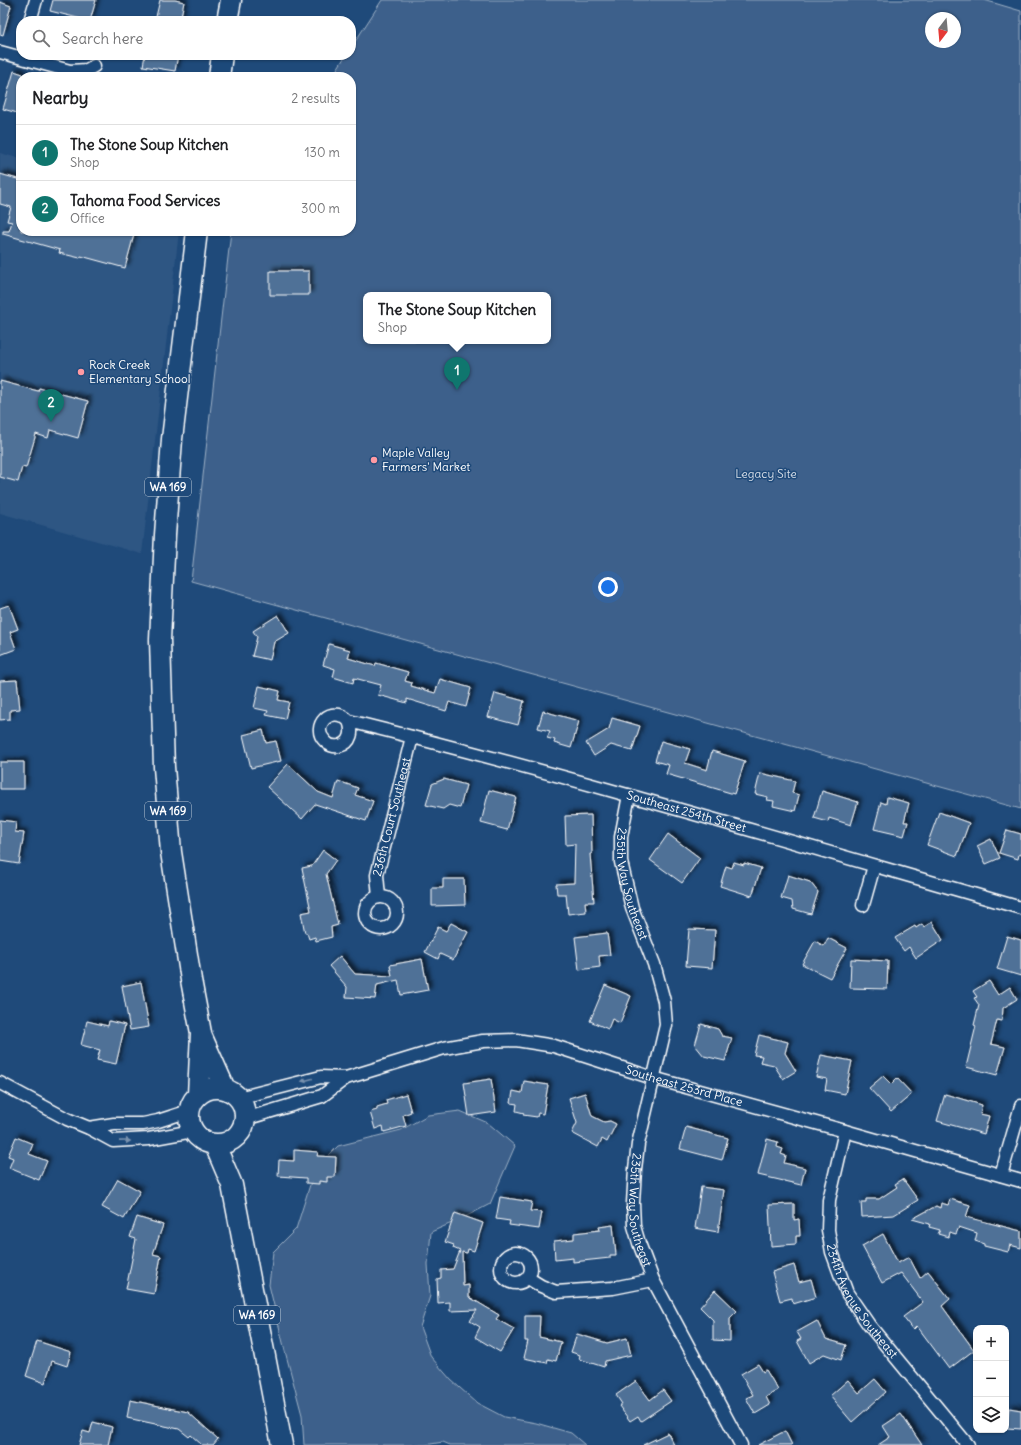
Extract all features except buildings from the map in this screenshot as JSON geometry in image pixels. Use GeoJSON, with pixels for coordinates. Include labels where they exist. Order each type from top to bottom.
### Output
{"type":"FeatureCollection","features":[{"type":"Feature","properties":{"kind":"main road"},"geometry":{"type":"LineString","coordinates":[[228,16],[230,0]]}},
{"type":"Feature","properties":{"kind":"main road"},"geometry":{"type":"LineString","coordinates":[[220,72],[221,60]]}},
{"type":"Feature","properties":{"kind":"main road","name":"WA 169"},"geometry":{"type":"LineString","coordinates":[[196,236],[172,439],[165,535],[160,640],[164,767],[171,852],[201,1033],[232,1094],[242,1103],[244,1110],[244,1125],[236,1137],[232,1185]]}},
{"type":"Feature","properties":{"kind":"main road","name":"WA 169"},"geometry":{"type":"LineString","coordinates":[[193,1131],[189,1122],[193,1103],[201,1033]]}},
{"type":"Feature","properties":{"kind":"main road"},"geometry":{"type":"LineString","coordinates":[[193,1103],[211,1089],[232,1094]]}},
{"type":"Feature","properties":{"kind":"main road"},"geometry":{"type":"LineString","coordinates":[[193,1131],[201,1140],[215,1145],[230,1142],[236,1137]]}},
{"type":"Feature","properties":{"kind":"main road","name":"WA 169"},"geometry":{"type":"LineString","coordinates":[[215,1145],[232,1185],[282,1445]]}},
{"type":"Feature","properties":{"kind":"street"},"geometry":{"type":"LineString","coordinates":[[31,16],[36,0]]}},
{"type":"Feature","properties":{"kind":"street"},"geometry":{"type":"LineString","coordinates":[[0,52],[16,54]]}},
{"type":"Feature","properties":{"kind":"street"},"geometry":{"type":"LineString","coordinates":[[36,60],[70,71],[86,70],[94,66]]}},
{"type":"Feature","properties":{"kind":"street","name":"Southeast 254th Street"},"geometry":{"type":"LineString","coordinates":[[350,721],[629,795],[1021,908]]}},
{"type":"Feature","properties":{"kind":"street","name":"236th Court Southeast"},"geometry":{"type":"LineString","coordinates":[[379,897],[377,875],[412,737]]}},
{"type":"Feature","properties":{"kind":"street","name":"235th Way Southeast"},"geometry":{"type":"LineString","coordinates":[[629,795],[621,837],[621,862],[632,908],[654,964],[664,1001],[666,1025],[638,1144],[633,1203],[634,1226],[653,1280],[741,1445]]}},
{"type":"Feature","properties":{"kind":"street"},"geometry":{"type":"LineString","coordinates":[[863,905],[874,866]]}},
{"type":"Feature","properties":{"kind":"street","name":"Southeast 253rd Place"},"geometry":{"type":"LineString","coordinates":[[232,1094],[321,1077],[346,1078],[444,1048],[483,1041],[516,1040],[554,1046],[653,1078],[1021,1181]]}},
{"type":"Feature","properties":{"kind":"street","name":"Southeast 253rd Place"},"geometry":{"type":"LineString","coordinates":[[245,1119],[322,1096],[346,1078]]}},
{"type":"Feature","properties":{"kind":"street"},"geometry":{"type":"LineString","coordinates":[[0,1083],[67,1120],[89,1128],[113,1141],[150,1139],[193,1131]]}},
{"type":"Feature","properties":{"kind":"street"},"geometry":{"type":"LineString","coordinates":[[89,1128],[114,1124],[143,1124],[158,1121],[193,1103]]}},
{"type":"Feature","properties":{"kind":"street"},"geometry":{"type":"LineString","coordinates":[[1001,1175],[1021,1106]]}},
{"type":"Feature","properties":{"kind":"street","name":"234th Avenue Southeast"},"geometry":{"type":"LineString","coordinates":[[845,1131],[829,1200],[828,1230],[832,1252],[847,1292],[869,1325],[968,1445]]}},
{"type":"Feature","properties":{"kind":"street"},"geometry":{"type":"LineString","coordinates":[[528,1278],[541,1286],[556,1292],[613,1288],[653,1280]]}},
{"type":"Feature","properties":{"kind":"shaded area","name":"Rock Creek Elementary School"},"geometry":{"type":"Polygon","coordinates":[[[0,153],[16,158],[16,236],[178,236],[142,554],[0,513],[0,153]]]}},
{"type":"Feature","properties":{"kind":"green space","name":"Legacy Site"},"geometry":{"type":"Polygon","coordinates":[[[382,0],[984,0],[1021,11],[1021,809],[191,581],[230,236],[356,236],[356,72],[335,72],[343,60],[356,60],[356,40],[382,0]]]}},
{"type":"Feature","properties":{"kind":"green space"},"geometry":{"type":"Polygon","coordinates":[[[460,1111],[488,1123],[515,1146],[490,1204],[431,1232],[428,1264],[430,1296],[420,1327],[431,1357],[451,1380],[477,1403],[504,1417],[536,1423],[571,1433],[585,1445],[450,1445],[443,1442],[425,1445],[304,1445],[302,1415],[269,1285],[273,1252],[296,1229],[315,1169],[338,1146],[401,1130],[428,1115],[460,1111]]]}},
{"type":"Feature","properties":{"kind":"place","name":"Rock Creek Elementary School"},"geometry":{"type":"Point","coordinates":[81,372]}},
{"type":"Feature","properties":{"kind":"place","name":"The Stone Soup Kitchen"},"geometry":{"type":"Point","coordinates":[457,390]}},
{"type":"Feature","properties":{"kind":"place","name":"Tahoma Food Services"},"geometry":{"type":"Point","coordinates":[51,422]}},
{"type":"Feature","properties":{"kind":"place","name":"Maple Valley Farmers' Market"},"geometry":{"type":"Point","coordinates":[374,460]}}]}
